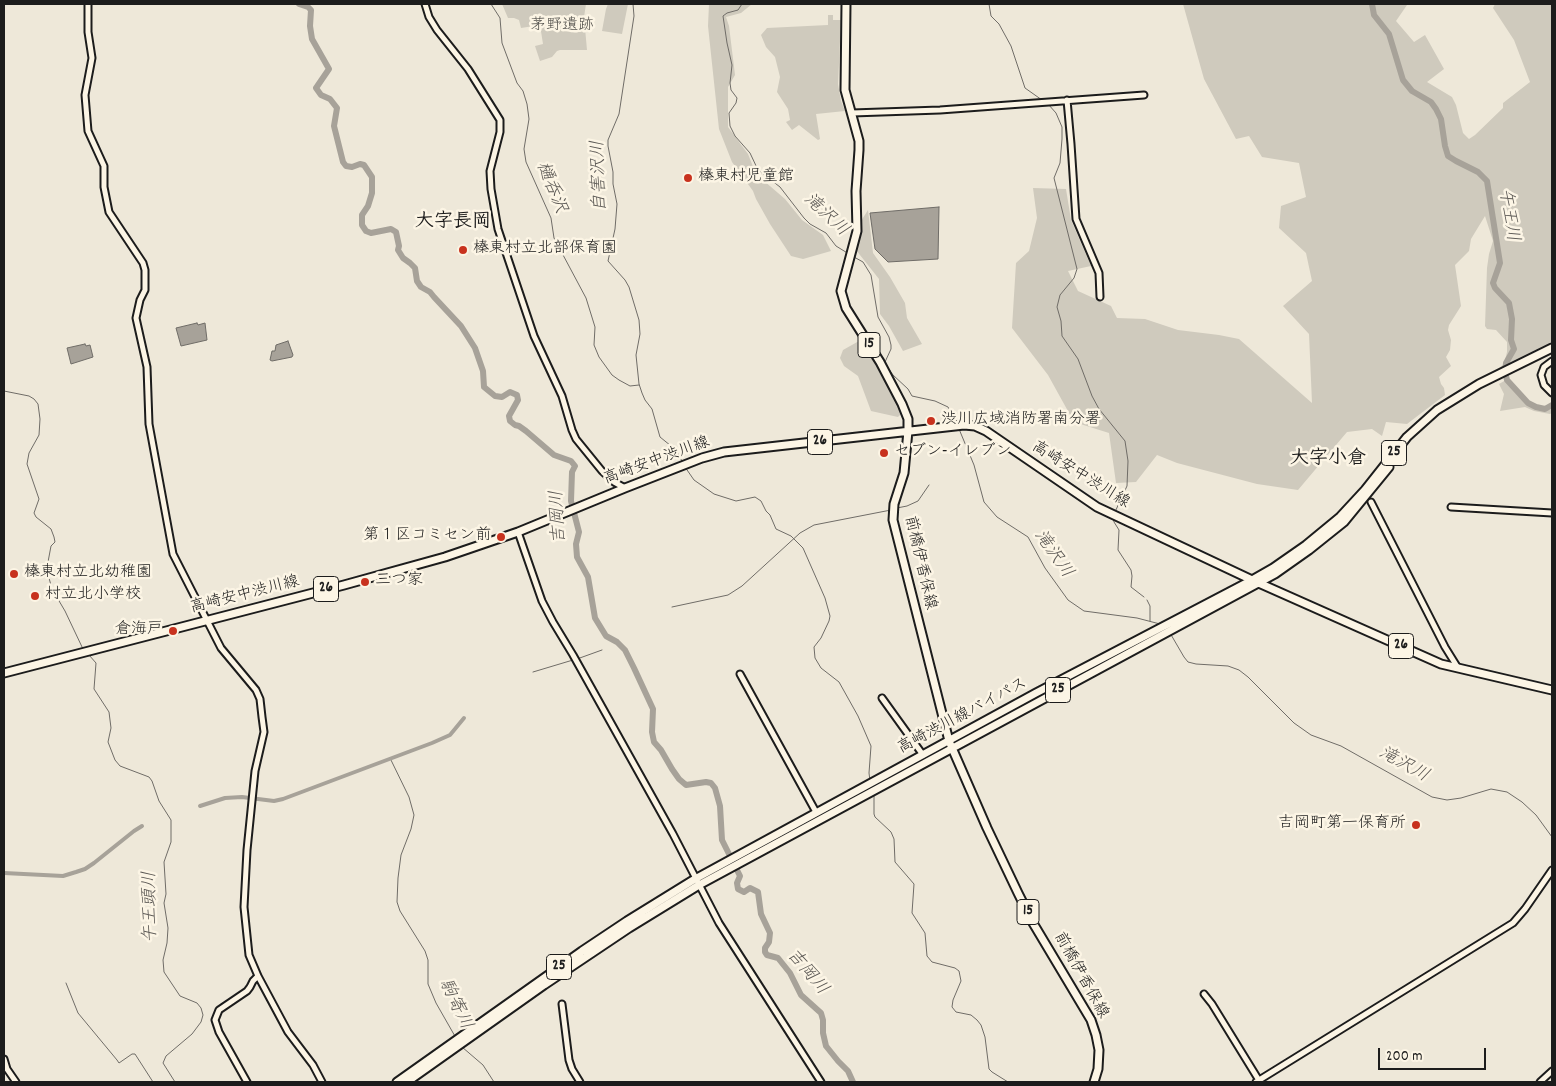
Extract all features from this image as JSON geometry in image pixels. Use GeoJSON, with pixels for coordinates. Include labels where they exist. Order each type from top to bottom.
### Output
{"type":"FeatureCollection","features":[{"type":"Feature","properties":{"kind":"main road","name":"前橋伊香保線"},"geometry":{"type":"LineString","coordinates":[[846,4],[845,90],[859,142],[859,150],[856,191],[857,231],[841,287],[848,313],[880,362],[908,419],[904,473],[894,504],[893,520],[950,744],[1018,893],[1091,1020],[1099,1050],[1098,1070],[1094,1082]]}},
{"type":"Feature","properties":{"kind":"main road","name":"高崎渋川線バイパス"},"geometry":{"type":"LineString","coordinates":[[1255,582],[1306,545],[1340,517],[1365,490],[1407,437],[1437,410],[1479,384],[1552,348]]}},
{"type":"Feature","properties":{"kind":"main road","name":"高崎渋川線バイパス"},"geometry":{"type":"LineString","coordinates":[[742,857],[816,812],[866,790],[876,789],[950,744],[1255,582],[1275,574],[1344,522],[1411,440],[1439,414],[1464,397],[1552,352]]}},
{"type":"Feature","properties":{"kind":"main road","name":"高崎安中渋川線"},"geometry":{"type":"LineString","coordinates":[[4,673],[413,566],[486,544],[686,464],[724,452],[809,444],[908,430],[964,425],[975,426],[986,431],[1097,507],[1255,582],[1441,664],[1552,690]]}},
{"type":"Feature","properties":{"kind":"main road","name":"高崎渋川線バイパス"},"geometry":{"type":"LineString","coordinates":[[397,1082],[627,920],[866,790],[877,780],[923,755],[950,744]]}},
{"type":"Feature","properties":{"kind":"main road","name":"高崎渋川線バイパス"},"geometry":{"type":"LineString","coordinates":[[407,1082],[544,985],[697,882]]}},
{"type":"Feature","properties":{"kind":"street"},"geometry":{"type":"LineString","coordinates":[[88,4],[88,32],[92,58],[85,95],[88,131],[104,166],[104,187],[109,212],[144,267],[146,275],[145,290],[140,300],[136,318],[148,373],[149,424],[173,554],[222,649],[256,690],[260,699],[264,732],[255,771],[244,907],[249,954],[258,976],[288,1032],[313,1065],[322,1082]]}},
{"type":"Feature","properties":{"kind":"street"},"geometry":{"type":"LineString","coordinates":[[425,4],[437,30],[464,63],[500,120],[500,132],[490,171],[498,229],[532,331],[558,388],[572,430],[576,439],[602,470],[614,482],[625,488]]}},
{"type":"Feature","properties":{"kind":"street"},"geometry":{"type":"LineString","coordinates":[[852,113],[940,110],[1144,95]]}},
{"type":"Feature","properties":{"kind":"street"},"geometry":{"type":"LineString","coordinates":[[1067,100],[1076,219],[1099,273],[1100,298]]}},
{"type":"Feature","properties":{"kind":"street"},"geometry":{"type":"LineString","coordinates":[[1552,361],[1544,367],[1541,375],[1544,385],[1552,393]]}},
{"type":"Feature","properties":{"kind":"street"},"geometry":{"type":"LineString","coordinates":[[1372,502],[1441,640],[1458,669]]}},
{"type":"Feature","properties":{"kind":"street"},"geometry":{"type":"LineString","coordinates":[[1451,507],[1552,513]]}},
{"type":"Feature","properties":{"kind":"street"},"geometry":{"type":"LineString","coordinates":[[518,532],[542,601],[553,622],[573,654],[732,946],[821,1082]]}},
{"type":"Feature","properties":{"kind":"street"},"geometry":{"type":"LineString","coordinates":[[740,674],[816,812]]}},
{"type":"Feature","properties":{"kind":"street"},"geometry":{"type":"LineString","coordinates":[[882,698],[923,755]]}},
{"type":"Feature","properties":{"kind":"street"},"geometry":{"type":"LineString","coordinates":[[1204,994],[1212,1004],[1258,1082],[1309,1048],[1513,924],[1552,870]]}},
{"type":"Feature","properties":{"kind":"street"},"geometry":{"type":"LineString","coordinates":[[247,1082],[219,1032],[215,1020],[219,1010],[246,991],[258,976]]}},
{"type":"Feature","properties":{"kind":"street"},"geometry":{"type":"LineString","coordinates":[[562,1004],[569,1060],[574,1074],[580,1082]]}},
{"type":"Feature","properties":{"kind":"street"},"geometry":{"type":"LineString","coordinates":[[4,1058],[7,1069],[16,1082]]}},
{"type":"Feature","properties":{"kind":"street"},"geometry":{"type":"LineString","coordinates":[[1540,1082],[1552,1071]]}},
{"type":"Feature","properties":{"kind":"green space","name":"茅野遺跡"},"geometry":{"type":"Polygon","coordinates":[[[502,4],[586,4],[584,17],[587,50],[560,50],[552,57],[540,61],[535,46],[543,44],[540,25],[521,28],[519,20],[508,18],[502,4]]]}},
{"type":"Feature","properties":{"kind":"green space"},"geometry":{"type":"Polygon","coordinates":[[[608,4],[628,4],[622,34],[602,31],[608,4]]]}},
{"type":"Feature","properties":{"kind":"green space"},"geometry":{"type":"Polygon","coordinates":[[[709,4],[752,4],[741,13],[726,17],[729,26],[735,75],[728,87],[728,127],[748,154],[756,174],[785,199],[802,220],[823,235],[831,251],[803,259],[791,256],[770,224],[753,191],[732,162],[719,129],[708,26],[709,4]]]}},
{"type":"Feature","properties":{"kind":"green space"},"geometry":{"type":"Polygon","coordinates":[[[1183,4],[1406,4],[1396,21],[1414,42],[1425,35],[1444,69],[1427,82],[1452,97],[1463,133],[1469,139],[1503,108],[1503,103],[1530,82],[1514,40],[1493,8],[1495,4],[1552,4],[1552,345],[1508,366],[1499,368],[1504,364],[1507,342],[1496,330],[1487,329],[1485,326],[1487,268],[1493,241],[1485,216],[1471,239],[1469,251],[1455,265],[1461,306],[1449,325],[1448,330],[1451,340],[1450,350],[1446,357],[1451,366],[1439,377],[1445,395],[1407,424],[1386,422],[1382,436],[1372,429],[1347,432],[1298,490],[1257,484],[1177,463],[1157,455],[1136,482],[1116,483],[1109,433],[1074,422],[1048,375],[1012,328],[1016,263],[1029,251],[1037,218],[1033,188],[1066,189],[1071,220],[1091,266],[1068,271],[1078,291],[1111,306],[1117,318],[1145,319],[1178,330],[1239,339],[1312,403],[1309,334],[1283,306],[1312,281],[1306,253],[1279,228],[1281,206],[1306,197],[1299,163],[1262,157],[1249,136],[1236,139],[1204,79],[1183,4]]]}},
{"type":"Feature","properties":{"kind":"green space"},"geometry":{"type":"Polygon","coordinates":[[[828,15],[833,15],[833,20],[841,20],[838,84],[845,111],[816,114],[820,139],[818,140],[799,125],[792,130],[786,122],[790,120],[788,109],[777,92],[780,77],[775,57],[766,47],[761,35],[767,28],[828,25],[828,15]]]}},
{"type":"Feature","properties":{"kind":"green space"},"geometry":{"type":"Polygon","coordinates":[[[868,210],[873,253],[905,303],[907,318],[922,344],[903,351],[880,314],[879,279],[856,250],[859,243],[861,221],[868,210]]]}},
{"type":"Feature","properties":{"kind":"green space"},"geometry":{"type":"Polygon","coordinates":[[[859,341],[874,353],[902,413],[898,417],[871,411],[858,376],[844,366],[840,358],[843,350],[859,341]]]}},
{"type":"Feature","properties":{"kind":"green space"},"geometry":{"type":"Polygon","coordinates":[[[1506,380],[1511,388],[1527,404],[1537,409],[1552,409],[1552,413],[1534,411],[1525,407],[1500,411],[1504,394],[1499,384],[1506,380]]]}},
{"type":"Feature","properties":{"kind":"shaded area"},"geometry":{"type":"Polygon","coordinates":[[[939,207],[938,259],[888,262],[875,249],[870,213],[939,207]]]}},
{"type":"Feature","properties":{"kind":"shaded area"},"geometry":{"type":"Polygon","coordinates":[[[197,323],[198,325],[205,323],[207,340],[181,346],[176,328],[197,323]]]}},
{"type":"Feature","properties":{"kind":"shaded area"},"geometry":{"type":"Polygon","coordinates":[[[288,341],[292,357],[270,360],[276,345],[288,341]]]}},
{"type":"Feature","properties":{"kind":"shaded area"},"geometry":{"type":"Polygon","coordinates":[[[85,344],[86,346],[90,345],[93,357],[71,364],[67,348],[85,344]]]}},
{"type":"Feature","properties":{"kind":"waterway","name":"吉岡川"},"geometry":{"type":"LineString","coordinates":[[299,4],[311,10],[310,26],[312,39],[329,69],[316,88],[321,95],[330,99],[337,108],[334,126],[343,162],[346,166],[352,167],[360,164],[364,165],[372,177],[372,193],[368,206],[362,215],[362,225],[366,231],[371,233],[391,229],[396,232],[398,250],[403,258],[415,268],[417,281],[421,287],[430,292],[461,326],[475,348],[483,371],[484,387],[495,396],[502,397],[510,392],[517,395],[518,400],[509,416],[510,421],[526,431],[554,455],[571,461],[575,466],[572,472],[571,501],[579,532],[576,544],[577,557],[588,577],[595,618],[606,636],[617,642],[625,650],[653,709],[652,732],[654,742],[679,779],[686,785],[706,782],[711,783],[715,788],[720,806],[722,840],[740,876],[737,883],[738,889],[744,892],[750,888],[758,892],[761,914],[770,933],[765,952],[767,955],[778,958],[790,973],[801,995],[821,1013],[826,1046],[848,1071],[853,1082]]}},
{"type":"Feature","properties":{"kind":"waterway","name":"樋呑沢"},"geometry":{"type":"LineString","coordinates":[[491,4],[500,18],[502,43],[527,104],[529,119],[524,149],[526,162],[551,218],[554,238],[586,298],[595,327],[594,345],[599,357],[612,375],[630,386],[639,385]]}},
{"type":"Feature","properties":{"kind":"waterway","name":"自害沢川"},"geometry":{"type":"LineString","coordinates":[[633,4],[634,16],[619,114],[608,140],[617,204],[615,229],[608,261],[629,287],[639,320],[640,334],[636,355],[639,384],[642,393],[652,409],[660,437],[676,450],[683,463]]}},
{"type":"Feature","properties":{"kind":"waterway","name":"滝沢川"},"geometry":{"type":"LineString","coordinates":[[742,4],[738,10],[723,16],[732,65],[731,90],[737,98],[729,113],[730,126],[735,136],[750,153],[758,170],[780,187],[810,224],[826,233],[836,246],[849,254]]}},
{"type":"Feature","properties":{"kind":"waterway"},"geometry":{"type":"LineString","coordinates":[[989,4],[991,16],[999,24],[1011,46],[1025,88],[1042,100]]}},
{"type":"Feature","properties":{"kind":"waterway","name":"午王川"},"geometry":{"type":"LineString","coordinates":[[1372,4],[1374,15],[1389,34],[1403,80],[1412,91],[1431,102],[1436,109],[1441,119],[1448,156],[1478,172],[1487,181],[1500,263],[1493,283],[1495,288],[1509,303],[1512,319],[1511,340],[1514,349],[1506,363],[1505,372],[1507,380],[1528,403],[1545,409],[1552,405]]}},
{"type":"Feature","properties":{"kind":"waterway"},"geometry":{"type":"LineString","coordinates":[[1048,104],[1056,113],[1062,127],[1060,163],[1054,178],[1077,269],[1074,278],[1060,295],[1057,307],[1061,321],[1062,336],[1078,359],[1092,396],[1099,409],[1125,441],[1128,461],[1127,486],[1115,512]]}},
{"type":"Feature","properties":{"kind":"waterway","name":"滝沢川"},"geometry":{"type":"LineString","coordinates":[[854,257],[863,262],[871,275],[878,317],[889,337],[891,345],[885,362],[886,365],[912,396],[935,401],[948,407],[957,423]]}},
{"type":"Feature","properties":{"kind":"waterway","name":"午王頭川"},"geometry":{"type":"LineString","coordinates":[[4,391],[29,396],[38,404],[40,419],[39,435],[29,453],[27,464],[39,499],[34,513],[36,517],[51,529],[54,537],[55,542],[51,546],[48,562],[49,578],[52,589],[83,649]]}},
{"type":"Feature","properties":{"kind":"waterway","name":"滝沢川"},"geometry":{"type":"LineString","coordinates":[[959,429],[974,465],[984,502],[997,517],[1028,537],[1045,568],[1068,600],[1084,611],[1137,618],[1160,624]]}},
{"type":"Feature","properties":{"kind":"waterway","name":"自害沢川"},"geometry":{"type":"LineString","coordinates":[[685,467],[694,480],[714,494],[736,501],[755,497],[761,501],[776,529],[791,536],[803,548],[825,598],[830,616],[821,638],[814,647],[815,658],[821,668],[839,682],[858,716],[871,746],[870,781]]}},
{"type":"Feature","properties":{"kind":"waterway"},"geometry":{"type":"LineString","coordinates":[[897,508],[918,501],[929,485]]}},
{"type":"Feature","properties":{"kind":"waterway"},"geometry":{"type":"LineString","coordinates":[[672,607],[728,595],[742,586],[800,533],[814,525],[891,510]]}},
{"type":"Feature","properties":{"kind":"waterway"},"geometry":{"type":"LineString","coordinates":[[1113,518],[1119,530],[1118,550],[1131,570],[1131,587],[1144,597]]}},
{"type":"Feature","properties":{"kind":"waterway"},"geometry":{"type":"LineString","coordinates":[[1147,600],[1150,606],[1150,621]]}},
{"type":"Feature","properties":{"kind":"waterway","name":"滝沢川"},"geometry":{"type":"LineString","coordinates":[[1170,633],[1188,662],[1228,666],[1239,670],[1294,723],[1311,735],[1341,746],[1432,797],[1447,800],[1491,789],[1507,792],[1536,815],[1552,837]]}},
{"type":"Feature","properties":{"kind":"waterway"},"geometry":{"type":"LineString","coordinates":[[577,659],[602,650]]}},
{"type":"Feature","properties":{"kind":"waterway","name":"午王頭川"},"geometry":{"type":"LineString","coordinates":[[89,655],[96,663],[94,689],[109,712],[111,728],[108,742],[115,760],[120,766],[149,777],[159,801],[171,820],[171,842],[164,862],[166,894],[164,903],[168,928],[163,960],[164,972],[180,996],[197,1003],[203,1015],[201,1022],[192,1034],[166,1056],[163,1063],[175,1082]]}},
{"type":"Feature","properties":{"kind":"waterway"},"geometry":{"type":"LineString","coordinates":[[533,672],[573,660]]}},
{"type":"Feature","properties":{"kind":"waterway"},"geometry":{"type":"LineString","coordinates":[[200,806],[225,798],[242,797],[274,801],[283,799],[450,735],[464,718]]}},
{"type":"Feature","properties":{"kind":"waterway","name":"駒寄川"},"geometry":{"type":"LineString","coordinates":[[390,758],[409,797],[414,815],[401,855],[397,902],[400,911],[425,951],[428,960],[428,984],[436,1003],[456,1038]]}},
{"type":"Feature","properties":{"kind":"waterway","name":"自害沢川"},"geometry":{"type":"LineString","coordinates":[[874,794],[875,817],[891,832],[894,839],[895,862],[914,884],[912,913],[925,933],[927,956],[932,962],[955,968],[959,971],[961,981],[952,1007],[956,1012],[971,1015],[981,1025],[985,1037],[989,1069],[1008,1082]]}},
{"type":"Feature","properties":{"kind":"waterway"},"geometry":{"type":"LineString","coordinates":[[4,873],[63,876],[85,869],[142,826]]}},
{"type":"Feature","properties":{"kind":"waterway"},"geometry":{"type":"LineString","coordinates":[[66,983],[78,1013],[119,1063],[135,1054],[153,1082]]}},
{"type":"Feature","properties":{"kind":"waterway","name":"駒寄川"},"geometry":{"type":"LineString","coordinates":[[462,1047],[483,1065],[494,1082]]}},
{"type":"Feature","properties":{"kind":"place","name":"榛東村児童館"},"geometry":{"type":"Point","coordinates":[688,178]}},
{"type":"Feature","properties":{"kind":"place","name":"榛東村立北部保育園"},"geometry":{"type":"Point","coordinates":[463,250]}},
{"type":"Feature","properties":{"kind":"place","name":"渋川広域消防署南分署"},"geometry":{"type":"Point","coordinates":[931,421]}},
{"type":"Feature","properties":{"kind":"place","name":"セブン-イレブン"},"geometry":{"type":"Point","coordinates":[884,453]}},
{"type":"Feature","properties":{"kind":"place","name":"第１区コミセン前"},"geometry":{"type":"Point","coordinates":[501,537]}},
{"type":"Feature","properties":{"kind":"place","name":"榛東村立北幼稚園"},"geometry":{"type":"Point","coordinates":[14,574]}},
{"type":"Feature","properties":{"kind":"place","name":"三つ家"},"geometry":{"type":"Point","coordinates":[365,582]}},
{"type":"Feature","properties":{"kind":"place","name":"村立北小学校"},"geometry":{"type":"Point","coordinates":[35,596]}},
{"type":"Feature","properties":{"kind":"place","name":"倉海戸"},"geometry":{"type":"Point","coordinates":[173,631]}},
{"type":"Feature","properties":{"kind":"place","name":"吉岡町第一保育所"},"geometry":{"type":"Point","coordinates":[1416,825]}},
{"type":"Feature","properties":{"kind":"district","name":"大字長岡"},"geometry":{"type":"Point","coordinates":[453,223]}},
{"type":"Feature","properties":{"kind":"district","name":"大字小倉"},"geometry":{"type":"Point","coordinates":[1328,460]}}]}
